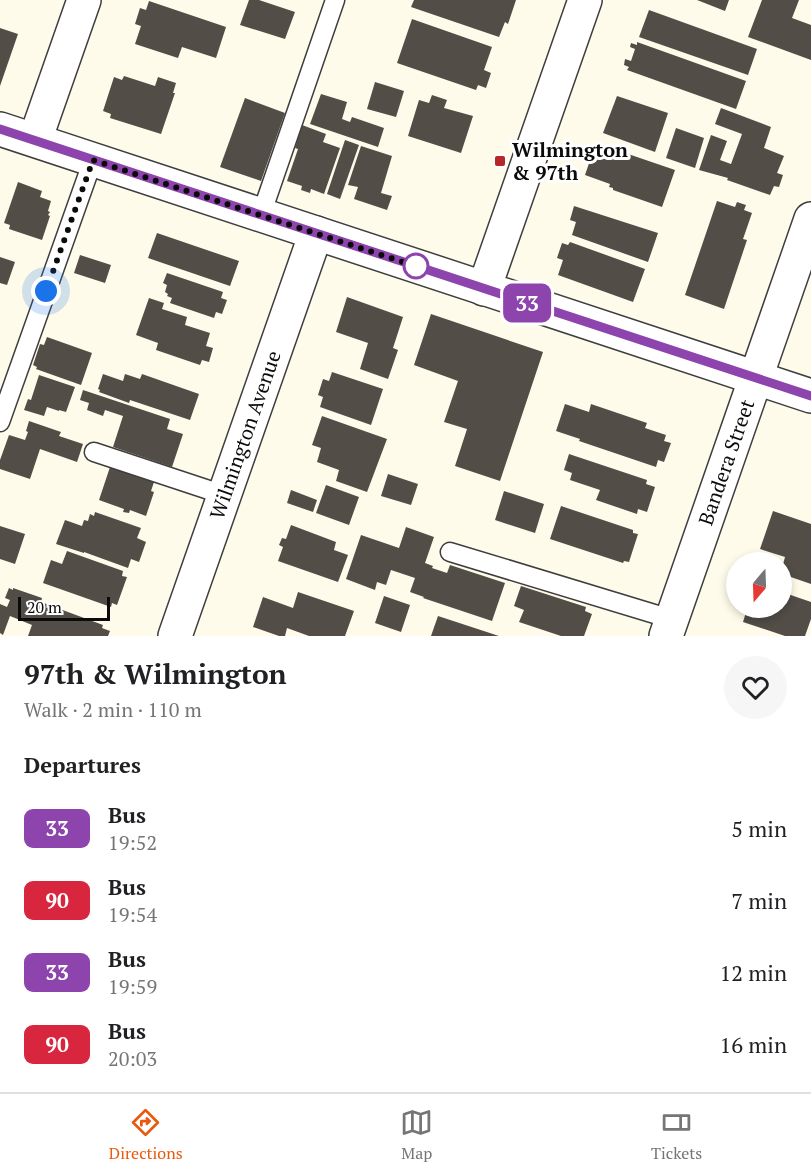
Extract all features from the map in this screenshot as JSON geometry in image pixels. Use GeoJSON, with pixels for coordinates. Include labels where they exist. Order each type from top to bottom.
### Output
{"type":"FeatureCollection","features":[{"type":"Feature","properties":{"kind":"street"},"geometry":{"type":"LineString","coordinates":[[35,140],[84,0]]}},
{"type":"Feature","properties":{"kind":"street"},"geometry":{"type":"LineString","coordinates":[[484,289],[585,0]]}},
{"type":"Feature","properties":{"kind":"street"},"geometry":{"type":"LineString","coordinates":[[0,129],[811,396]]}},
{"type":"Feature","properties":{"kind":"street","name":"Bandera Street"},"geometry":{"type":"LineString","coordinates":[[668,628],[811,219]]}},
{"type":"Feature","properties":{"kind":"street","name":"Wilmington Avenue"},"geometry":{"type":"LineString","coordinates":[[175,636],[316,233]]}},
{"type":"Feature","properties":{"kind":"lane"},"geometry":{"type":"LineString","coordinates":[[261,215],[335,0]]}},
{"type":"Feature","properties":{"kind":"lane"},"geometry":{"type":"LineString","coordinates":[[0,422],[93,160]]}},
{"type":"Feature","properties":{"kind":"lane"},"geometry":{"type":"LineString","coordinates":[[94,452],[224,495]]}},
{"type":"Feature","properties":{"kind":"lane"},"geometry":{"type":"LineString","coordinates":[[450,552],[668,628]]}},
{"type":"Feature","properties":{"kind":"building"},"geometry":{"type":"Polygon","coordinates":[[[249,0],[259,0],[295,12],[285,39],[240,25],[249,0]]]}},
{"type":"Feature","properties":{"kind":"building"},"geometry":{"type":"Polygon","coordinates":[[[414,0],[516,0],[508,24],[505,22],[499,37],[411,7],[414,0]]]}},
{"type":"Feature","properties":{"kind":"building"},"geometry":{"type":"Polygon","coordinates":[[[697,0],[729,0],[725,11],[697,0]]]}},
{"type":"Feature","properties":{"kind":"building"},"geometry":{"type":"Polygon","coordinates":[[[762,0],[799,0],[792,18],[811,25],[811,60],[748,37],[762,0]]]}},
{"type":"Feature","properties":{"kind":"building"},"geometry":{"type":"Polygon","coordinates":[[[149,1],[226,27],[216,58],[182,47],[178,58],[135,44],[141,26],[135,24],[140,8],[146,10],[149,1]]]}},
{"type":"Feature","properties":{"kind":"building"},"geometry":{"type":"Polygon","coordinates":[[[649,10],[757,49],[748,75],[639,37],[649,10]]]}},
{"type":"Feature","properties":{"kind":"building"},"geometry":{"type":"Polygon","coordinates":[[[412,19],[492,47],[484,70],[491,73],[486,88],[478,85],[476,90],[397,63],[412,19]]]}},
{"type":"Feature","properties":{"kind":"building"},"geometry":{"type":"Polygon","coordinates":[[[0,28],[18,34],[0,86],[0,28]]]}},
{"type":"Feature","properties":{"kind":"building"},"geometry":{"type":"Polygon","coordinates":[[[637,42],[746,81],[736,109],[627,70],[629,67],[624,65],[625,59],[631,61],[635,49],[630,47],[631,43],[637,45],[637,42]]]}},
{"type":"Feature","properties":{"kind":"building"},"geometry":{"type":"Polygon","coordinates":[[[124,76],[155,86],[158,77],[176,83],[173,93],[175,93],[161,134],[110,118],[111,114],[103,111],[114,77],[122,80],[124,76]]]}},
{"type":"Feature","properties":{"kind":"building"},"geometry":{"type":"Polygon","coordinates":[[[375,82],[404,91],[396,117],[367,109],[375,82]]]}},
{"type":"Feature","properties":{"kind":"building"},"geometry":{"type":"Polygon","coordinates":[[[321,94],[347,102],[342,119],[350,122],[352,117],[384,128],[378,147],[310,124],[321,94]]]}},
{"type":"Feature","properties":{"kind":"building"},"geometry":{"type":"Polygon","coordinates":[[[432,95],[447,100],[444,108],[473,116],[461,153],[408,136],[419,100],[429,103],[432,95]]]}},
{"type":"Feature","properties":{"kind":"building"},"geometry":{"type":"Polygon","coordinates":[[[617,96],[668,113],[655,152],[603,133],[617,96]]]}},
{"type":"Feature","properties":{"kind":"building"},"geometry":{"type":"Polygon","coordinates":[[[245,98],[285,113],[261,181],[220,167],[245,98]]]}},
{"type":"Feature","properties":{"kind":"building"},"geometry":{"type":"Polygon","coordinates":[[[721,108],[771,127],[764,148],[784,156],[777,173],[783,175],[779,187],[774,186],[770,195],[727,180],[728,178],[699,170],[711,135],[727,141],[720,160],[731,164],[742,134],[715,124],[721,108]]]}},
{"type":"Feature","properties":{"kind":"building"},"geometry":{"type":"Polygon","coordinates":[[[302,125],[326,134],[323,142],[340,148],[324,194],[311,189],[310,193],[301,190],[302,186],[287,181],[298,149],[295,148],[302,125]]]}},
{"type":"Feature","properties":{"kind":"building"},"geometry":{"type":"Polygon","coordinates":[[[676,128],[704,138],[695,168],[666,158],[676,128]]]}},
{"type":"Feature","properties":{"kind":"building"},"geometry":{"type":"Polygon","coordinates":[[[345,140],[359,145],[340,199],[327,194],[345,140]]]}},
{"type":"Feature","properties":{"kind":"building"},"geometry":{"type":"Polygon","coordinates":[[[596,143],[675,170],[662,207],[613,190],[609,187],[610,184],[585,175],[596,143]]]}},
{"type":"Feature","properties":{"kind":"building"},"geometry":{"type":"Polygon","coordinates":[[[361,146],[392,156],[381,193],[392,196],[387,210],[354,199],[358,187],[348,185],[361,146]]]}},
{"type":"Feature","properties":{"kind":"building"},"geometry":{"type":"Polygon","coordinates":[[[18,182],[42,191],[40,197],[51,201],[48,211],[50,216],[42,240],[9,229],[10,225],[4,223],[18,182]]]}},
{"type":"Feature","properties":{"kind":"building"},"geometry":{"type":"Polygon","coordinates":[[[717,201],[735,207],[737,202],[746,205],[744,210],[752,213],[743,239],[747,240],[724,309],[685,295],[717,201]]]}},
{"type":"Feature","properties":{"kind":"building"},"geometry":{"type":"Polygon","coordinates":[[[574,206],[658,233],[648,262],[572,235],[576,222],[570,220],[574,206]]]}},
{"type":"Feature","properties":{"kind":"building"},"geometry":{"type":"Polygon","coordinates":[[[157,233],[239,261],[230,286],[148,258],[157,233]]]}},
{"type":"Feature","properties":{"kind":"building"},"geometry":{"type":"Polygon","coordinates":[[[570,242],[645,269],[633,302],[558,275],[563,260],[557,258],[562,243],[568,245],[570,242]]]}},
{"type":"Feature","properties":{"kind":"building"},"geometry":{"type":"Polygon","coordinates":[[[80,255],[111,265],[105,283],[74,273],[80,255]]]}},
{"type":"Feature","properties":{"kind":"building"},"geometry":{"type":"Polygon","coordinates":[[[0,257],[15,262],[7,285],[0,283],[0,257]]]}},
{"type":"Feature","properties":{"kind":"building"},"geometry":{"type":"Polygon","coordinates":[[[167,273],[223,292],[221,298],[227,300],[222,314],[216,312],[214,318],[170,303],[172,298],[167,296],[165,292],[167,285],[163,283],[167,273]]]}},
{"type":"Feature","properties":{"kind":"building"},"geometry":{"type":"Polygon","coordinates":[[[347,297],[403,317],[393,348],[398,350],[388,379],[360,369],[368,343],[336,332],[347,297]]]}},
{"type":"Feature","properties":{"kind":"building"},"geometry":{"type":"Polygon","coordinates":[[[149,298],[164,303],[162,309],[187,317],[185,325],[210,333],[206,346],[213,348],[209,362],[202,360],[200,365],[156,350],[158,343],[136,335],[149,298]]]}},
{"type":"Feature","properties":{"kind":"building"},"geometry":{"type":"Polygon","coordinates":[[[431,314],[543,352],[500,481],[455,466],[467,429],[444,422],[458,381],[414,365],[431,314]]]}},
{"type":"Feature","properties":{"kind":"building"},"geometry":{"type":"Polygon","coordinates":[[[47,337],[92,353],[81,385],[36,369],[37,367],[33,365],[40,344],[44,345],[47,337]]]}},
{"type":"Feature","properties":{"kind":"building"},"geometry":{"type":"Polygon","coordinates":[[[332,372],[383,389],[371,425],[320,407],[323,397],[318,395],[323,379],[329,381],[332,372]]]}},
{"type":"Feature","properties":{"kind":"building"},"geometry":{"type":"Polygon","coordinates":[[[103,374],[123,381],[125,374],[140,379],[142,374],[199,394],[190,420],[99,392],[103,374]]]}},
{"type":"Feature","properties":{"kind":"building"},"geometry":{"type":"Polygon","coordinates":[[[39,375],[75,387],[66,412],[47,407],[44,416],[24,410],[28,399],[31,400],[39,375]]]}},
{"type":"Feature","properties":{"kind":"building"},"geometry":{"type":"Polygon","coordinates":[[[83,390],[170,419],[167,429],[183,434],[172,467],[113,447],[123,416],[105,410],[103,416],[87,410],[89,403],[80,400],[83,390]]]}},
{"type":"Feature","properties":{"kind":"building"},"geometry":{"type":"Polygon","coordinates":[[[565,404],[589,412],[591,404],[647,423],[645,428],[666,435],[664,441],[671,443],[664,462],[658,460],[656,467],[556,431],[565,404]]]}},
{"type":"Feature","properties":{"kind":"building"},"geometry":{"type":"Polygon","coordinates":[[[322,416],[387,439],[367,492],[336,481],[339,470],[317,462],[321,448],[312,445],[322,416]]]}},
{"type":"Feature","properties":{"kind":"building"},"geometry":{"type":"Polygon","coordinates":[[[29,421],[61,432],[59,436],[83,444],[77,462],[40,449],[30,479],[0,469],[0,460],[9,435],[25,440],[29,421]]]}},
{"type":"Feature","properties":{"kind":"building"},"geometry":{"type":"Polygon","coordinates":[[[569,454],[647,480],[646,484],[655,487],[647,512],[638,509],[637,514],[596,500],[600,490],[570,480],[572,473],[564,470],[569,454]]]}},
{"type":"Feature","properties":{"kind":"building"},"geometry":{"type":"Polygon","coordinates":[[[111,464],[155,479],[151,491],[154,492],[146,516],[130,510],[129,513],[123,512],[124,509],[99,500],[111,464]]]}},
{"type":"Feature","properties":{"kind":"building"},"geometry":{"type":"Polygon","coordinates":[[[388,474],[418,484],[411,505],[381,496],[388,474]]]}},
{"type":"Feature","properties":{"kind":"building"},"geometry":{"type":"Polygon","coordinates":[[[326,485],[359,497],[349,525],[316,513],[326,485]]]}},
{"type":"Feature","properties":{"kind":"building"},"geometry":{"type":"Polygon","coordinates":[[[291,490],[317,500],[313,512],[287,503],[291,490]]]}},
{"type":"Feature","properties":{"kind":"building"},"geometry":{"type":"Polygon","coordinates":[[[504,491],[544,504],[535,533],[495,520],[504,491]]]}},
{"type":"Feature","properties":{"kind":"building"},"geometry":{"type":"Polygon","coordinates":[[[561,506],[633,530],[633,533],[638,534],[629,562],[624,561],[623,563],[550,539],[561,506]]]}},
{"type":"Feature","properties":{"kind":"building"},"geometry":{"type":"Polygon","coordinates":[[[773,511],[811,524],[811,584],[792,577],[792,552],[769,552],[760,549],[773,511]]]}},
{"type":"Feature","properties":{"kind":"building"},"geometry":{"type":"Polygon","coordinates":[[[95,512],[141,528],[137,538],[146,542],[139,562],[131,559],[128,568],[56,544],[65,520],[82,526],[84,520],[88,521],[90,514],[94,516],[95,512]]]}},
{"type":"Feature","properties":{"kind":"building"},"geometry":{"type":"Polygon","coordinates":[[[291,525],[336,542],[334,550],[348,555],[338,582],[278,561],[283,547],[279,545],[282,538],[286,539],[291,525]]]}},
{"type":"Feature","properties":{"kind":"building"},"geometry":{"type":"Polygon","coordinates":[[[0,526],[25,534],[15,564],[0,559],[0,526]]]}},
{"type":"Feature","properties":{"kind":"building"},"geometry":{"type":"Polygon","coordinates":[[[406,527],[434,537],[425,563],[433,566],[432,568],[447,573],[450,565],[505,583],[492,621],[410,592],[415,578],[391,570],[386,585],[377,582],[375,590],[346,579],[361,535],[399,548],[406,527]]]}},
{"type":"Feature","properties":{"kind":"building"},"geometry":{"type":"Polygon","coordinates":[[[67,551],[123,571],[122,576],[127,577],[117,605],[112,603],[111,607],[43,583],[51,560],[62,564],[67,551]]]}},
{"type":"Feature","properties":{"kind":"building"},"geometry":{"type":"Polygon","coordinates":[[[521,586],[586,607],[585,611],[592,614],[584,636],[561,636],[519,622],[524,610],[514,606],[521,586]]]}},
{"type":"Feature","properties":{"kind":"building"},"geometry":{"type":"Polygon","coordinates":[[[9,588],[42,598],[41,602],[103,625],[102,628],[110,631],[108,636],[28,636],[32,625],[10,616],[3,635],[0,633],[0,604],[7,607],[10,600],[5,598],[9,588]]]}},
{"type":"Feature","properties":{"kind":"building"},"geometry":{"type":"Polygon","coordinates":[[[298,592],[354,611],[345,636],[309,636],[287,628],[285,636],[279,636],[253,627],[263,597],[293,608],[298,592]]]}},
{"type":"Feature","properties":{"kind":"building"},"geometry":{"type":"Polygon","coordinates":[[[792,595],[811,602],[811,619],[805,636],[785,636],[743,622],[744,618],[792,618],[792,595]]]}},
{"type":"Feature","properties":{"kind":"building"},"geometry":{"type":"Polygon","coordinates":[[[384,596],[410,605],[401,632],[375,623],[384,596]]]}},
{"type":"Feature","properties":{"kind":"building"},"geometry":{"type":"Polygon","coordinates":[[[438,616],[499,636],[431,636],[438,616]]]}},
{"type":"Feature","properties":{"kind":"bus line","name":"33"},"geometry":{"type":"LineString","coordinates":[[0,129],[811,396]]}},
{"type":"Feature","properties":{"kind":"place","name":"Wilmington & 97th"},"geometry":{"type":"Point","coordinates":[500,161]}},
{"type":"Feature","properties":{"kind":"route"},"geometry":{"type":"LineString","coordinates":[[46,291],[93,160],[421,268],[416,266]]}}]}
